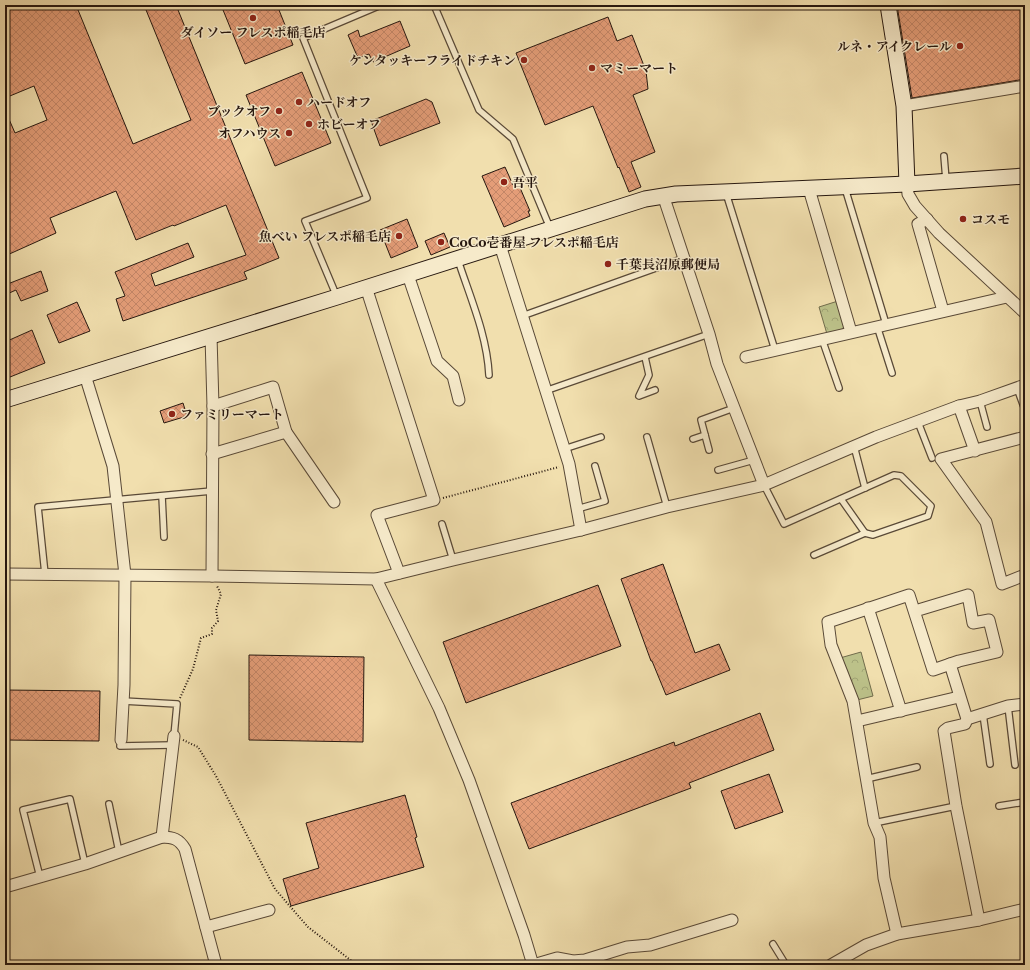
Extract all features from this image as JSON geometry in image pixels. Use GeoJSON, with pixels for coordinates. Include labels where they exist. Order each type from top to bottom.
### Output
{"type":"FeatureCollection","features":[{"type":"Feature","properties":{"kind":"street"},"geometry":{"type":"LineString","coordinates":[[888,5],[904,106],[908,194],[915,206],[939,233],[1025,313]]}},
{"type":"Feature","properties":{"kind":"street"},"geometry":{"type":"LineString","coordinates":[[904,106],[1025,86]]}},
{"type":"Feature","properties":{"kind":"street"},"geometry":{"type":"LineString","coordinates":[[5,400],[408,275],[645,199],[663,195],[946,182],[1025,176]]}},
{"type":"Feature","properties":{"kind":"street"},"geometry":{"type":"LineString","coordinates":[[809,189],[851,332]]}},
{"type":"Feature","properties":{"kind":"street"},"geometry":{"type":"LineString","coordinates":[[663,195],[717,364],[764,485]]}},
{"type":"Feature","properties":{"kind":"street"},"geometry":{"type":"LineString","coordinates":[[928,220],[918,224],[943,311]]}},
{"type":"Feature","properties":{"kind":"street"},"geometry":{"type":"LineString","coordinates":[[500,246],[564,449],[581,530]]}},
{"type":"Feature","properties":{"kind":"street"},"geometry":{"type":"LineString","coordinates":[[408,275],[437,361],[453,376],[459,400]]}},
{"type":"Feature","properties":{"kind":"street"},"geometry":{"type":"LineString","coordinates":[[366,288],[434,500],[377,515],[399,573]]}},
{"type":"Feature","properties":{"kind":"street"},"geometry":{"type":"LineString","coordinates":[[746,357],[1007,297]]}},
{"type":"Feature","properties":{"kind":"street"},"geometry":{"type":"LineString","coordinates":[[211,336],[213,406],[212,576]]}},
{"type":"Feature","properties":{"kind":"street"},"geometry":{"type":"LineString","coordinates":[[85,375],[113,466],[125,575],[121,740]]}},
{"type":"Feature","properties":{"kind":"street"},"geometry":{"type":"LineString","coordinates":[[5,574],[376,579],[581,530],[667,507],[764,485],[854,446],[959,406],[980,401],[1021,386]]}},
{"type":"Feature","properties":{"kind":"street"},"geometry":{"type":"LineString","coordinates":[[213,406],[273,387],[286,432],[334,502]]}},
{"type":"Feature","properties":{"kind":"street"},"geometry":{"type":"LineString","coordinates":[[959,406],[975,451]]}},
{"type":"Feature","properties":{"kind":"street"},"geometry":{"type":"LineString","coordinates":[[212,454],[286,432]]}},
{"type":"Feature","properties":{"kind":"street"},"geometry":{"type":"LineString","coordinates":[[1025,437],[941,459],[986,522],[1002,584],[1025,575]]}},
{"type":"Feature","properties":{"kind":"street"},"geometry":{"type":"LineString","coordinates":[[376,579],[439,708],[466,773],[524,935],[533,965],[557,958],[573,961],[585,960],[627,947],[650,945],[732,920]]}},
{"type":"Feature","properties":{"kind":"street"},"geometry":{"type":"LineString","coordinates":[[897,934],[884,878],[880,837],[874,824],[853,701],[831,645],[828,622],[909,595],[933,670],[959,661],[997,652],[989,620],[973,623],[968,595],[915,611]]}},
{"type":"Feature","properties":{"kind":"street"},"geometry":{"type":"LineString","coordinates":[[868,608],[901,711]]}},
{"type":"Feature","properties":{"kind":"street"},"geometry":{"type":"LineString","coordinates":[[950,664],[967,719]]}},
{"type":"Feature","properties":{"kind":"street"},"geometry":{"type":"LineString","coordinates":[[857,721],[959,697]]}},
{"type":"Feature","properties":{"kind":"street"},"geometry":{"type":"LineString","coordinates":[[978,920],[956,806],[944,731],[948,728],[965,724],[967,719],[1008,706],[1025,704]]}},
{"type":"Feature","properties":{"kind":"street"},"geometry":{"type":"LineString","coordinates":[[162,838],[173,741]]}},
{"type":"Feature","properties":{"kind":"street"},"geometry":{"type":"LineString","coordinates":[[5,887],[85,864],[162,838],[172,838],[181,841],[185,849],[216,965]]}},
{"type":"Feature","properties":{"kind":"street"},"geometry":{"type":"LineString","coordinates":[[831,965],[866,946],[897,934],[978,920],[1025,909]]}},
{"type":"Feature","properties":{"kind":"street"},"geometry":{"type":"LineString","coordinates":[[206,927],[269,910]]}},
{"type":"Feature","properties":{"kind":"lane"},"geometry":{"type":"LineString","coordinates":[[337,297],[305,221],[367,198],[303,38],[381,5]]}},
{"type":"Feature","properties":{"kind":"lane"},"geometry":{"type":"LineString","coordinates":[[434,5],[479,110],[513,139],[550,229]]}},
{"type":"Feature","properties":{"kind":"lane"},"geometry":{"type":"LineString","coordinates":[[944,156],[946,182]]}},
{"type":"Feature","properties":{"kind":"lane"},"geometry":{"type":"LineString","coordinates":[[844,187],[882,325],[892,373]]}},
{"type":"Feature","properties":{"kind":"lane"},"geometry":{"type":"LineString","coordinates":[[726,193],[775,350]]}},
{"type":"Feature","properties":{"kind":"lane"},"geometry":{"type":"LineString","coordinates":[[522,316],[684,258]]}},
{"type":"Feature","properties":{"kind":"lane"},"geometry":{"type":"LineString","coordinates":[[458,259],[485,341],[489,375]]}},
{"type":"Feature","properties":{"kind":"lane"},"geometry":{"type":"LineString","coordinates":[[545,392],[708,334]]}},
{"type":"Feature","properties":{"kind":"lane"},"geometry":{"type":"LineString","coordinates":[[822,339],[838,388]]}},
{"type":"Feature","properties":{"kind":"lane"},"geometry":{"type":"LineString","coordinates":[[645,357],[649,375],[639,396],[654,390]]}},
{"type":"Feature","properties":{"kind":"lane"},"geometry":{"type":"LineString","coordinates":[[1021,386],[1025,410]]}},
{"type":"Feature","properties":{"kind":"lane"},"geometry":{"type":"LineString","coordinates":[[980,401],[988,428]]}},
{"type":"Feature","properties":{"kind":"lane"},"geometry":{"type":"LineString","coordinates":[[710,450],[701,420],[735,408]]}},
{"type":"Feature","properties":{"kind":"lane"},"geometry":{"type":"LineString","coordinates":[[918,422],[932,458]]}},
{"type":"Feature","properties":{"kind":"lane"},"geometry":{"type":"LineString","coordinates":[[692,439],[705,435]]}},
{"type":"Feature","properties":{"kind":"lane"},"geometry":{"type":"LineString","coordinates":[[564,449],[601,436]]}},
{"type":"Feature","properties":{"kind":"lane"},"geometry":{"type":"LineString","coordinates":[[647,437],[667,507]]}},
{"type":"Feature","properties":{"kind":"lane"},"geometry":{"type":"LineString","coordinates":[[854,446],[864,488]]}},
{"type":"Feature","properties":{"kind":"lane"},"geometry":{"type":"LineString","coordinates":[[718,470],[754,460]]}},
{"type":"Feature","properties":{"kind":"lane"},"geometry":{"type":"LineString","coordinates":[[577,509],[605,501],[595,466]]}},
{"type":"Feature","properties":{"kind":"lane"},"geometry":{"type":"LineString","coordinates":[[764,485],[784,524],[894,476],[901,476],[931,506],[928,516],[873,535],[865,533],[814,555]]}},
{"type":"Feature","properties":{"kind":"lane"},"geometry":{"type":"LineString","coordinates":[[45,574],[38,508],[212,491]]}},
{"type":"Feature","properties":{"kind":"lane"},"geometry":{"type":"LineString","coordinates":[[162,496],[164,537]]}},
{"type":"Feature","properties":{"kind":"lane"},"geometry":{"type":"LineString","coordinates":[[841,499],[865,533]]}},
{"type":"Feature","properties":{"kind":"lane"},"geometry":{"type":"LineString","coordinates":[[442,524],[453,560]]}},
{"type":"Feature","properties":{"kind":"lane"},"geometry":{"type":"LineString","coordinates":[[121,740],[120,746],[173,741],[177,704],[123,701]]}},
{"type":"Feature","properties":{"kind":"lane"},"geometry":{"type":"LineString","coordinates":[[1008,706],[1015,765]]}},
{"type":"Feature","properties":{"kind":"lane"},"geometry":{"type":"LineString","coordinates":[[983,714],[990,764]]}},
{"type":"Feature","properties":{"kind":"lane"},"geometry":{"type":"LineString","coordinates":[[866,780],[917,767]]}},
{"type":"Feature","properties":{"kind":"lane"},"geometry":{"type":"LineString","coordinates":[[40,877],[22,810],[70,799],[85,864]]}},
{"type":"Feature","properties":{"kind":"lane"},"geometry":{"type":"LineString","coordinates":[[999,806],[1025,802]]}},
{"type":"Feature","properties":{"kind":"lane"},"geometry":{"type":"LineString","coordinates":[[109,804],[119,852]]}},
{"type":"Feature","properties":{"kind":"lane"},"geometry":{"type":"LineString","coordinates":[[874,824],[956,806]]}},
{"type":"Feature","properties":{"kind":"lane"},"geometry":{"type":"LineString","coordinates":[[773,944],[786,965]]}},
{"type":"Feature","properties":{"kind":"path"},"geometry":{"type":"LineString","coordinates":[[434,500],[568,464]]}},
{"type":"Feature","properties":{"kind":"path"},"geometry":{"type":"LineString","coordinates":[[177,704],[193,669],[201,638],[212,634],[212,628],[218,621],[216,610],[222,594],[212,576]]}},
{"type":"Feature","properties":{"kind":"path"},"geometry":{"type":"LineString","coordinates":[[173,741],[198,747],[216,776],[275,889],[308,927],[355,965]]}},
{"type":"Feature","properties":{"kind":"green space"},"geometry":{"type":"Polygon","coordinates":[[[838,301],[846,328],[827,334],[819,307],[838,301]]]}},
{"type":"Feature","properties":{"kind":"green space"},"geometry":{"type":"Polygon","coordinates":[[[861,652],[873,696],[857,700],[840,658],[861,652]]]}},
{"type":"Feature","properties":{"kind":"building"},"geometry":{"type":"Polygon","coordinates":[[[5,5],[76,5],[133,144],[191,120],[144,5],[176,5],[279,258],[244,272],[247,279],[123,321],[116,299],[125,296],[115,272],[188,243],[194,257],[151,274],[155,286],[246,255],[226,205],[136,240],[116,191],[50,218],[56,233],[5,256],[5,110],[15,133],[47,120],[34,86],[5,98],[5,5]]]}},
{"type":"Feature","properties":{"kind":"building"},"geometry":{"type":"Polygon","coordinates":[[[221,5],[277,5],[293,45],[245,64],[221,5]]]}},
{"type":"Feature","properties":{"kind":"building","name":"ルネ・アイクレール"},"geometry":{"type":"Polygon","coordinates":[[[897,5],[1025,5],[1025,79],[912,98],[897,5]]]}},
{"type":"Feature","properties":{"kind":"building"},"geometry":{"type":"Polygon","coordinates":[[[608,17],[617,41],[632,35],[646,71],[648,89],[633,95],[655,152],[631,162],[641,187],[629,192],[593,106],[545,125],[516,53],[608,17]]]}},
{"type":"Feature","properties":{"kind":"building"},"geometry":{"type":"Polygon","coordinates":[[[400,21],[410,46],[373,62],[369,54],[358,58],[348,35],[358,30],[360,37],[400,21]]]}},
{"type":"Feature","properties":{"kind":"building"},"geometry":{"type":"Polygon","coordinates":[[[302,72],[331,143],[275,166],[246,95],[302,72]]]}},
{"type":"Feature","properties":{"kind":"building"},"geometry":{"type":"Polygon","coordinates":[[[426,99],[432,102],[440,123],[380,146],[371,121],[426,99]]]}},
{"type":"Feature","properties":{"kind":"building"},"geometry":{"type":"Polygon","coordinates":[[[505,167],[513,185],[518,183],[530,211],[528,211],[530,216],[504,227],[482,176],[505,167]]]}},
{"type":"Feature","properties":{"kind":"building"},"geometry":{"type":"Polygon","coordinates":[[[407,219],[418,247],[391,258],[380,230],[407,219]]]}},
{"type":"Feature","properties":{"kind":"building"},"geometry":{"type":"Polygon","coordinates":[[[444,233],[450,247],[431,255],[425,241],[444,233]]]}},
{"type":"Feature","properties":{"kind":"building"},"geometry":{"type":"Polygon","coordinates":[[[41,271],[48,291],[21,301],[16,290],[5,295],[5,285],[41,271]]]}},
{"type":"Feature","properties":{"kind":"building"},"geometry":{"type":"Polygon","coordinates":[[[77,302],[90,331],[59,343],[47,315],[77,302]]]}},
{"type":"Feature","properties":{"kind":"building"},"geometry":{"type":"Polygon","coordinates":[[[32,330],[45,363],[5,379],[5,342],[32,330]]]}},
{"type":"Feature","properties":{"kind":"building"},"geometry":{"type":"Polygon","coordinates":[[[183,403],[187,416],[164,423],[160,411],[183,403]]]}},
{"type":"Feature","properties":{"kind":"building"},"geometry":{"type":"Polygon","coordinates":[[[663,564],[695,653],[719,644],[730,670],[666,695],[651,661],[621,579],[663,564]]]}},
{"type":"Feature","properties":{"kind":"building"},"geometry":{"type":"Polygon","coordinates":[[[598,585],[621,646],[466,703],[443,642],[598,585]]]}},
{"type":"Feature","properties":{"kind":"building"},"geometry":{"type":"Polygon","coordinates":[[[249,655],[364,657],[363,742],[249,740],[249,655]]]}},
{"type":"Feature","properties":{"kind":"building"},"geometry":{"type":"Polygon","coordinates":[[[5,690],[100,691],[99,741],[5,740],[5,690]]]}},
{"type":"Feature","properties":{"kind":"building"},"geometry":{"type":"Polygon","coordinates":[[[760,713],[774,750],[689,783],[691,788],[529,849],[511,803],[674,742],[675,746],[760,713]]]}},
{"type":"Feature","properties":{"kind":"building"},"geometry":{"type":"Polygon","coordinates":[[[769,774],[783,812],[735,829],[721,791],[769,774]]]}},
{"type":"Feature","properties":{"kind":"building"},"geometry":{"type":"Polygon","coordinates":[[[405,795],[417,837],[415,838],[424,867],[291,906],[283,879],[319,868],[306,823],[405,795]]]}},
{"type":"Feature","properties":{"kind":"place","name":"ダイソー フレスポ稲毛店"},"geometry":{"type":"Point","coordinates":[253,18]}},
{"type":"Feature","properties":{"kind":"place","name":"ルネ・アイクレール"},"geometry":{"type":"Point","coordinates":[960,46]}},
{"type":"Feature","properties":{"kind":"place","name":"ケンタッキーフライドチキン"},"geometry":{"type":"Point","coordinates":[524,60]}},
{"type":"Feature","properties":{"kind":"place","name":"マミーマート"},"geometry":{"type":"Point","coordinates":[592,68]}},
{"type":"Feature","properties":{"kind":"place","name":"ハードオフ"},"geometry":{"type":"Point","coordinates":[299,102]}},
{"type":"Feature","properties":{"kind":"place","name":"ブックオフ"},"geometry":{"type":"Point","coordinates":[279,111]}},
{"type":"Feature","properties":{"kind":"place","name":"ホビーオフ"},"geometry":{"type":"Point","coordinates":[309,124]}},
{"type":"Feature","properties":{"kind":"place","name":"オフハウス"},"geometry":{"type":"Point","coordinates":[289,133]}},
{"type":"Feature","properties":{"kind":"place","name":"吾平"},"geometry":{"type":"Point","coordinates":[504,182]}},
{"type":"Feature","properties":{"kind":"place","name":"コスモ"},"geometry":{"type":"Point","coordinates":[963,219]}},
{"type":"Feature","properties":{"kind":"place","name":"魚べい フレスポ稲毛店"},"geometry":{"type":"Point","coordinates":[399,236]}},
{"type":"Feature","properties":{"kind":"place","name":"CoCo壱番屋 フレスポ稲毛店"},"geometry":{"type":"Point","coordinates":[441,242]}},
{"type":"Feature","properties":{"kind":"place","name":"千葉長沼原郵便局"},"geometry":{"type":"Point","coordinates":[608,264]}},
{"type":"Feature","properties":{"kind":"place","name":"ファミリーマート"},"geometry":{"type":"Point","coordinates":[172,414]}}]}
